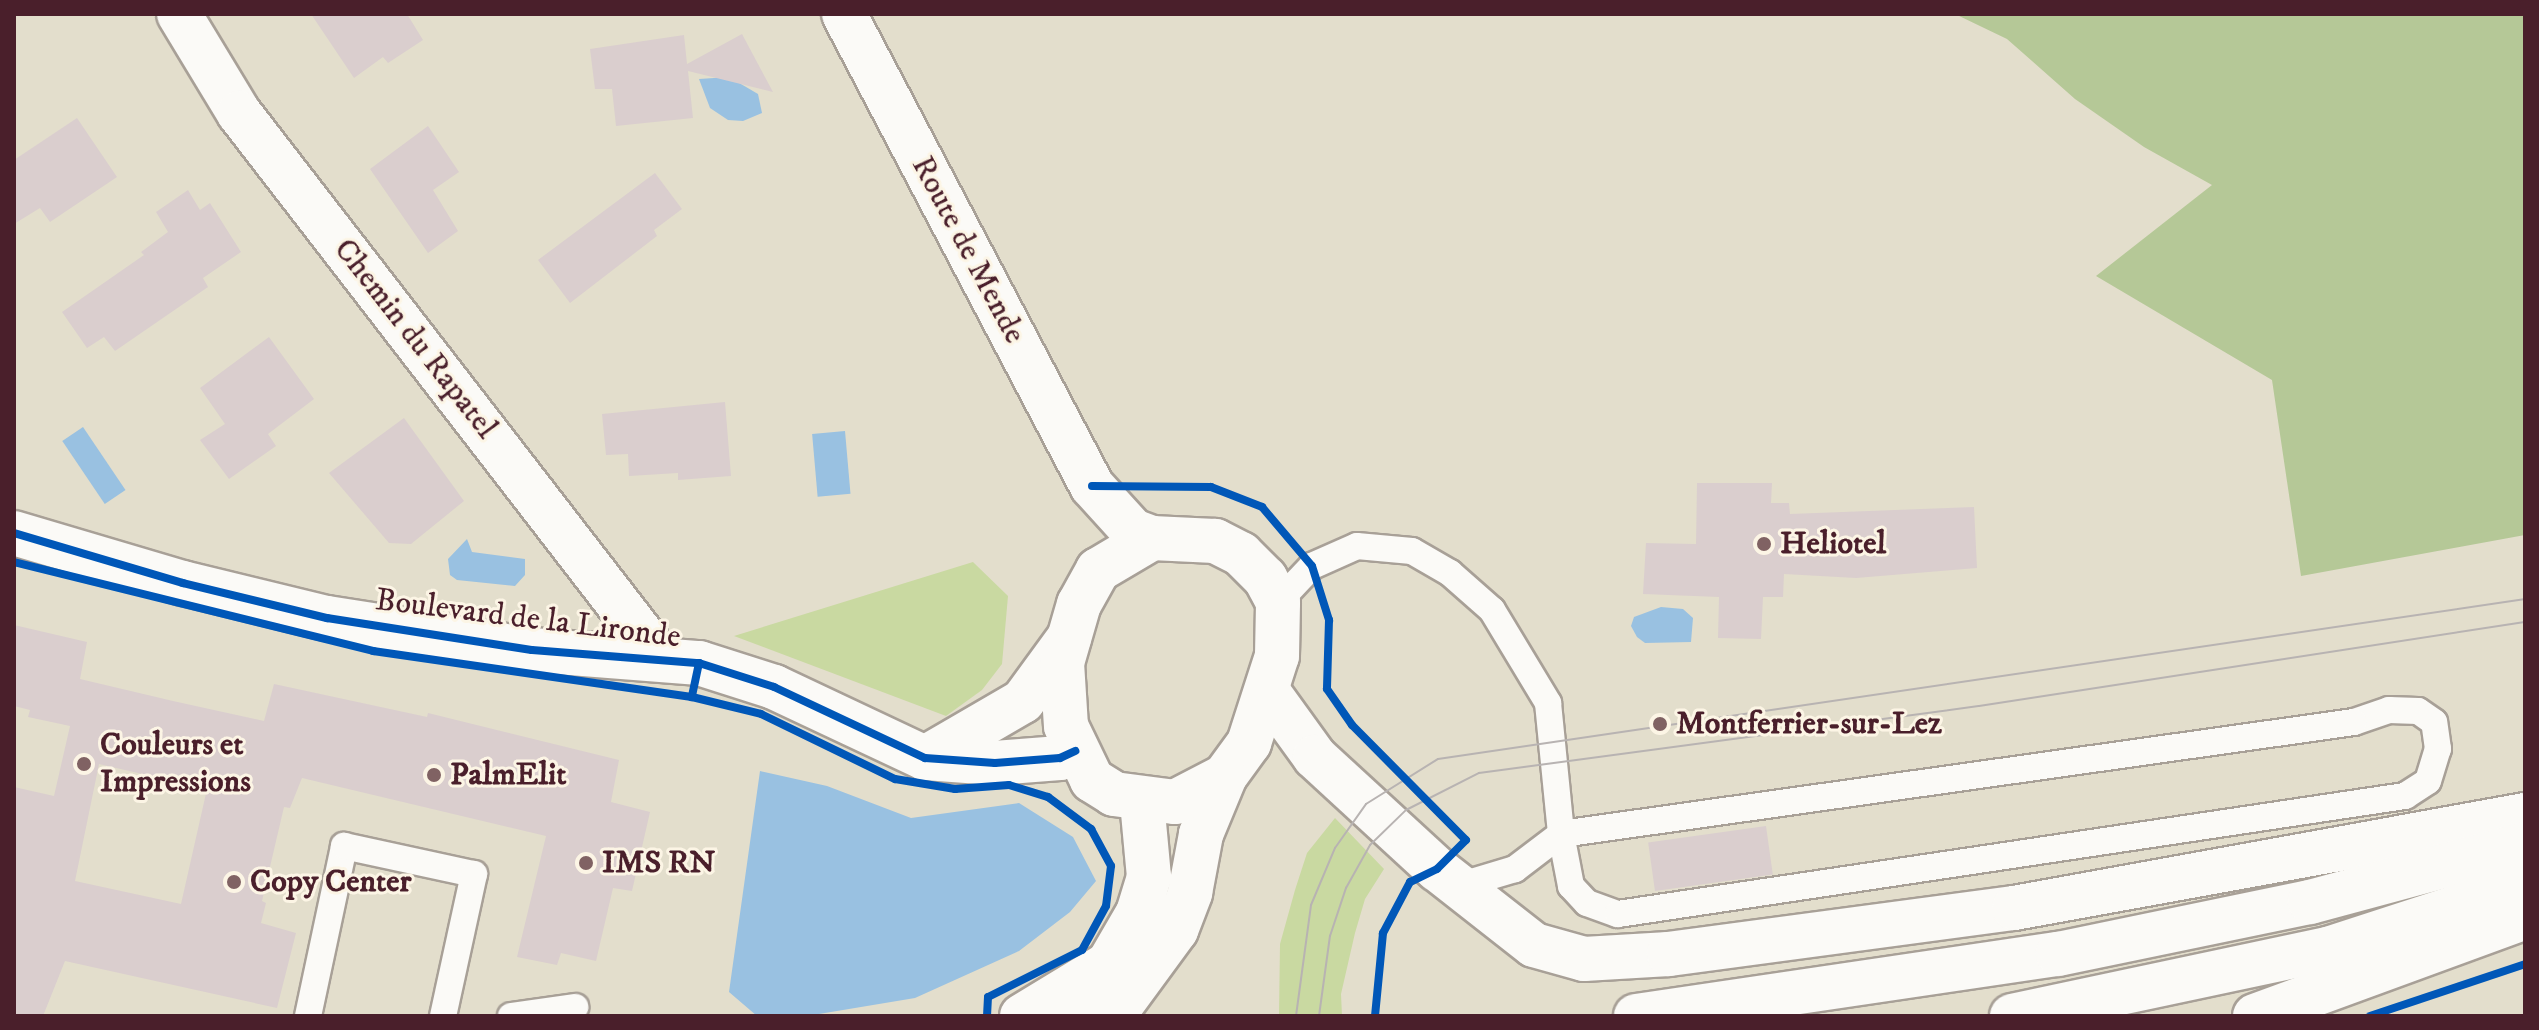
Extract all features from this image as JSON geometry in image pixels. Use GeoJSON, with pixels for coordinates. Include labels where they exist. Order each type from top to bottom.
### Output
{"type":"FeatureCollection","features":[{"type":"Feature","properties":{"kind":"main road","name":"Chemin du Rapatel"},"geometry":{"type":"LineString","coordinates":[[179,14],[239,113],[660,658]]}},
{"type":"Feature","properties":{"kind":"main road","name":"Route de Mende"},"geometry":{"type":"LineString","coordinates":[[844,14],[1092,486]]}},
{"type":"Feature","properties":{"kind":"main road"},"geometry":{"type":"LineString","coordinates":[[1092,486],[1133,531],[1152,538],[1215,541],[1241,554],[1265,578],[1278,602],[1277,656],[1268,692],[1249,743],[1225,776],[1201,834],[1190,893],[1176,930],[1113,1016]]}},
{"type":"Feature","properties":{"kind":"main road"},"geometry":{"type":"LineString","coordinates":[[1092,486],[1098,570]]}},
{"type":"Feature","properties":{"kind":"main road","name":"Boulevard de la Lironde"},"geometry":{"type":"LineString","coordinates":[[14,533],[183,583],[327,618],[532,650],[699,663],[774,687],[925,758],[995,763],[1060,758],[1075,751]]}},
{"type":"Feature","properties":{"kind":"main road"},"geometry":{"type":"LineString","coordinates":[[1152,538],[1098,570],[1079,604],[1069,638],[1061,690],[1075,751],[1092,780],[1114,794],[1142,801],[1175,802],[1225,776]]}},
{"type":"Feature","properties":{"kind":"main road"},"geometry":{"type":"LineString","coordinates":[[925,758],[1023,701],[1069,638]]}},
{"type":"Feature","properties":{"kind":"main road"},"geometry":{"type":"LineString","coordinates":[[1268,692],[1315,757],[1458,886],[1534,945],[1584,959],[1669,954],[2014,908],[2525,815]]}},
{"type":"Feature","properties":{"kind":"main road"},"geometry":{"type":"LineString","coordinates":[[1078,1016],[1138,913],[1149,877],[1142,801]]}},
{"type":"Feature","properties":{"kind":"main road"},"geometry":{"type":"LineString","coordinates":[[1636,1016],[2087,948],[2310,902],[2525,844]]}},
{"type":"Feature","properties":{"kind":"main road"},"geometry":{"type":"LineString","coordinates":[[2012,1016],[2328,949],[2525,885]]}},
{"type":"Feature","properties":{"kind":"main road"},"geometry":{"type":"LineString","coordinates":[[2255,1016],[2525,917]]}},
{"type":"Feature","properties":{"kind":"main road"},"geometry":{"type":"LineString","coordinates":[[1022,1016],[1111,962]]}},
{"type":"Feature","properties":{"kind":"lane"},"geometry":{"type":"LineString","coordinates":[[1278,602],[1312,566],[1357,546],[1412,551],[1450,573],[1492,610],[1548,703],[1561,834],[1571,886],[1587,903],[1618,914],[2405,796],[2428,781],[2438,749],[2434,722],[2418,711],[2389,710],[2354,722],[1561,834],[1515,869],[1458,886]]}},
{"type":"Feature","properties":{"kind":"lane"},"geometry":{"type":"LineString","coordinates":[[308,1016],[344,846],[474,874],[443,1016]]}},
{"type":"Feature","properties":{"kind":"lane"},"geometry":{"type":"LineString","coordinates":[[511,1016],[575,1007]]}},
{"type":"Feature","properties":{"kind":"green space"},"geometry":{"type":"Polygon","coordinates":[[[1955,14],[2525,14],[2525,535],[2301,576],[2272,380],[2096,276],[2212,185],[2144,147],[2075,99],[2007,39],[1955,14]]]}},
{"type":"Feature","properties":{"kind":"green space"},"geometry":{"type":"Polygon","coordinates":[[[973,562],[1008,596],[1002,664],[982,690],[946,716],[734,636],[973,562]]]}},
{"type":"Feature","properties":{"kind":"green space"},"geometry":{"type":"Polygon","coordinates":[[[1335,818],[1384,869],[1365,899],[1355,933],[1341,994],[1342,1016],[1279,1016],[1280,944],[1295,890],[1307,853],[1335,818]]]}},
{"type":"Feature","properties":{"kind":"water"},"geometry":{"type":"Polygon","coordinates":[[[729,77],[758,94],[762,113],[743,121],[728,120],[710,108],[699,79],[729,77]]]}},
{"type":"Feature","properties":{"kind":"water"},"geometry":{"type":"Polygon","coordinates":[[[83,427],[125,490],[105,504],[62,441],[83,427]]]}},
{"type":"Feature","properties":{"kind":"water"},"geometry":{"type":"Polygon","coordinates":[[[845,431],[850,494],[818,497],[812,434],[845,431]]]}},
{"type":"Feature","properties":{"kind":"water"},"geometry":{"type":"Polygon","coordinates":[[[467,539],[472,552],[525,559],[525,575],[515,586],[457,580],[450,575],[448,559],[467,539]]]}},
{"type":"Feature","properties":{"kind":"water"},"geometry":{"type":"Polygon","coordinates":[[[1661,607],[1683,609],[1693,618],[1691,642],[1645,643],[1637,637],[1631,626],[1634,617],[1661,607]]]}},
{"type":"Feature","properties":{"kind":"water"},"geometry":{"type":"Polygon","coordinates":[[[760,771],[827,786],[911,818],[1019,803],[1073,837],[1096,881],[1070,912],[1019,951],[915,998],[807,1016],[757,1016],[729,992],[760,771]]]}},
{"type":"Feature","properties":{"kind":"building"},"geometry":{"type":"Polygon","coordinates":[[[311,14],[407,14],[423,40],[388,63],[383,57],[354,78],[311,14]]]}},
{"type":"Feature","properties":{"kind":"building"},"geometry":{"type":"Polygon","coordinates":[[[742,34],[773,92],[688,71],[693,118],[616,126],[612,89],[595,89],[590,49],[684,35],[687,64],[742,34]]]}},
{"type":"Feature","properties":{"kind":"building"},"geometry":{"type":"Polygon","coordinates":[[[77,118],[117,177],[50,222],[40,208],[14,224],[14,160],[77,118]]]}},
{"type":"Feature","properties":{"kind":"building"},"geometry":{"type":"Polygon","coordinates":[[[428,126],[459,172],[433,190],[458,231],[428,253],[370,169],[428,126]]]}},
{"type":"Feature","properties":{"kind":"building"},"geometry":{"type":"Polygon","coordinates":[[[655,173],[682,209],[654,230],[657,236],[570,303],[538,260],[655,173]]]}},
{"type":"Feature","properties":{"kind":"building"},"geometry":{"type":"Polygon","coordinates":[[[188,190],[200,210],[210,203],[241,252],[203,278],[208,287],[115,351],[104,337],[87,348],[62,312],[144,255],[141,252],[168,232],[156,212],[188,190]]]}},
{"type":"Feature","properties":{"kind":"building"},"geometry":{"type":"Polygon","coordinates":[[[269,337],[314,399],[268,434],[276,446],[229,479],[200,440],[225,424],[200,388],[269,337]]]}},
{"type":"Feature","properties":{"kind":"building"},"geometry":{"type":"Polygon","coordinates":[[[725,402],[731,476],[678,480],[678,473],[629,476],[628,454],[606,455],[602,414],[725,402]]]}},
{"type":"Feature","properties":{"kind":"building"},"geometry":{"type":"Polygon","coordinates":[[[404,418],[464,501],[411,544],[389,543],[329,473],[404,418]]]}},
{"type":"Feature","properties":{"kind":"building"},"geometry":{"type":"Polygon","coordinates":[[[1697,483],[1772,483],[1771,503],[1789,503],[1790,514],[1974,507],[1977,568],[1856,578],[1784,574],[1783,597],[1763,597],[1761,639],[1718,638],[1719,597],[1643,594],[1646,543],[1696,544],[1697,483]]]}},
{"type":"Feature","properties":{"kind":"building"},"geometry":{"type":"Polygon","coordinates":[[[14,625],[87,642],[80,679],[173,701],[264,721],[274,684],[427,717],[428,713],[619,760],[611,802],[650,812],[632,891],[613,888],[596,961],[561,953],[557,965],[517,957],[546,836],[302,778],[290,808],[284,807],[262,901],[266,903],[261,923],[296,933],[277,1008],[65,961],[43,1016],[14,1016],[14,787],[54,796],[70,726],[28,717],[30,710],[14,706],[14,625]],[[99,764],[75,881],[181,904],[207,789],[99,764]]]}},
{"type":"Feature","properties":{"kind":"building"},"geometry":{"type":"Polygon","coordinates":[[[1766,826],[1773,875],[1655,891],[1648,843],[1766,826]]]}},
{"type":"Feature","properties":{"kind":"tram line"},"geometry":{"type":"LineString","coordinates":[[1296,1016],[1311,905],[1335,848],[1366,804],[1438,759],[2525,599]]}},
{"type":"Feature","properties":{"kind":"tram line"},"geometry":{"type":"LineString","coordinates":[[1319,1016],[1330,936],[1346,888],[1370,845],[1406,810],[1479,773],[1979,706],[2525,622]]}},
{"type":"Feature","properties":{"kind":"cycle path"},"geometry":{"type":"LineString","coordinates":[[1092,486],[1211,487],[1262,507],[1312,566],[1329,620],[1327,689],[1352,725],[1466,840],[1437,869],[1410,882],[1383,933],[1375,1016]]}},
{"type":"Feature","properties":{"kind":"cycle path"},"geometry":{"type":"LineString","coordinates":[[14,533],[183,583],[327,618],[532,650],[699,663],[774,687],[925,758],[995,763],[1060,758],[1075,751]]}},
{"type":"Feature","properties":{"kind":"cycle path"},"geometry":{"type":"LineString","coordinates":[[14,562],[373,651],[692,697]]}},
{"type":"Feature","properties":{"kind":"cycle path"},"geometry":{"type":"LineString","coordinates":[[699,663],[692,697],[761,714],[895,779],[955,789],[1009,785],[1048,797],[1091,829],[1111,866],[1106,906],[1082,950],[988,997],[987,1016]]}},
{"type":"Feature","properties":{"kind":"cycle path"},"geometry":{"type":"LineString","coordinates":[[2370,1016],[2525,964]]}},
{"type":"Feature","properties":{"kind":"place","name":"Heliotel"},"geometry":{"type":"Point","coordinates":[1764,544]}},
{"type":"Feature","properties":{"kind":"place","name":"Montferrier-sur-Lez"},"geometry":{"type":"Point","coordinates":[1660,724]}},
{"type":"Feature","properties":{"kind":"place","name":"Couleurs et Impressions"},"geometry":{"type":"Point","coordinates":[84,764]}},
{"type":"Feature","properties":{"kind":"place","name":"PalmElit"},"geometry":{"type":"Point","coordinates":[434,775]}},
{"type":"Feature","properties":{"kind":"place","name":"IMS RN"},"geometry":{"type":"Point","coordinates":[586,863]}},
{"type":"Feature","properties":{"kind":"place","name":"Copy Center"},"geometry":{"type":"Point","coordinates":[234,882]}}]}
